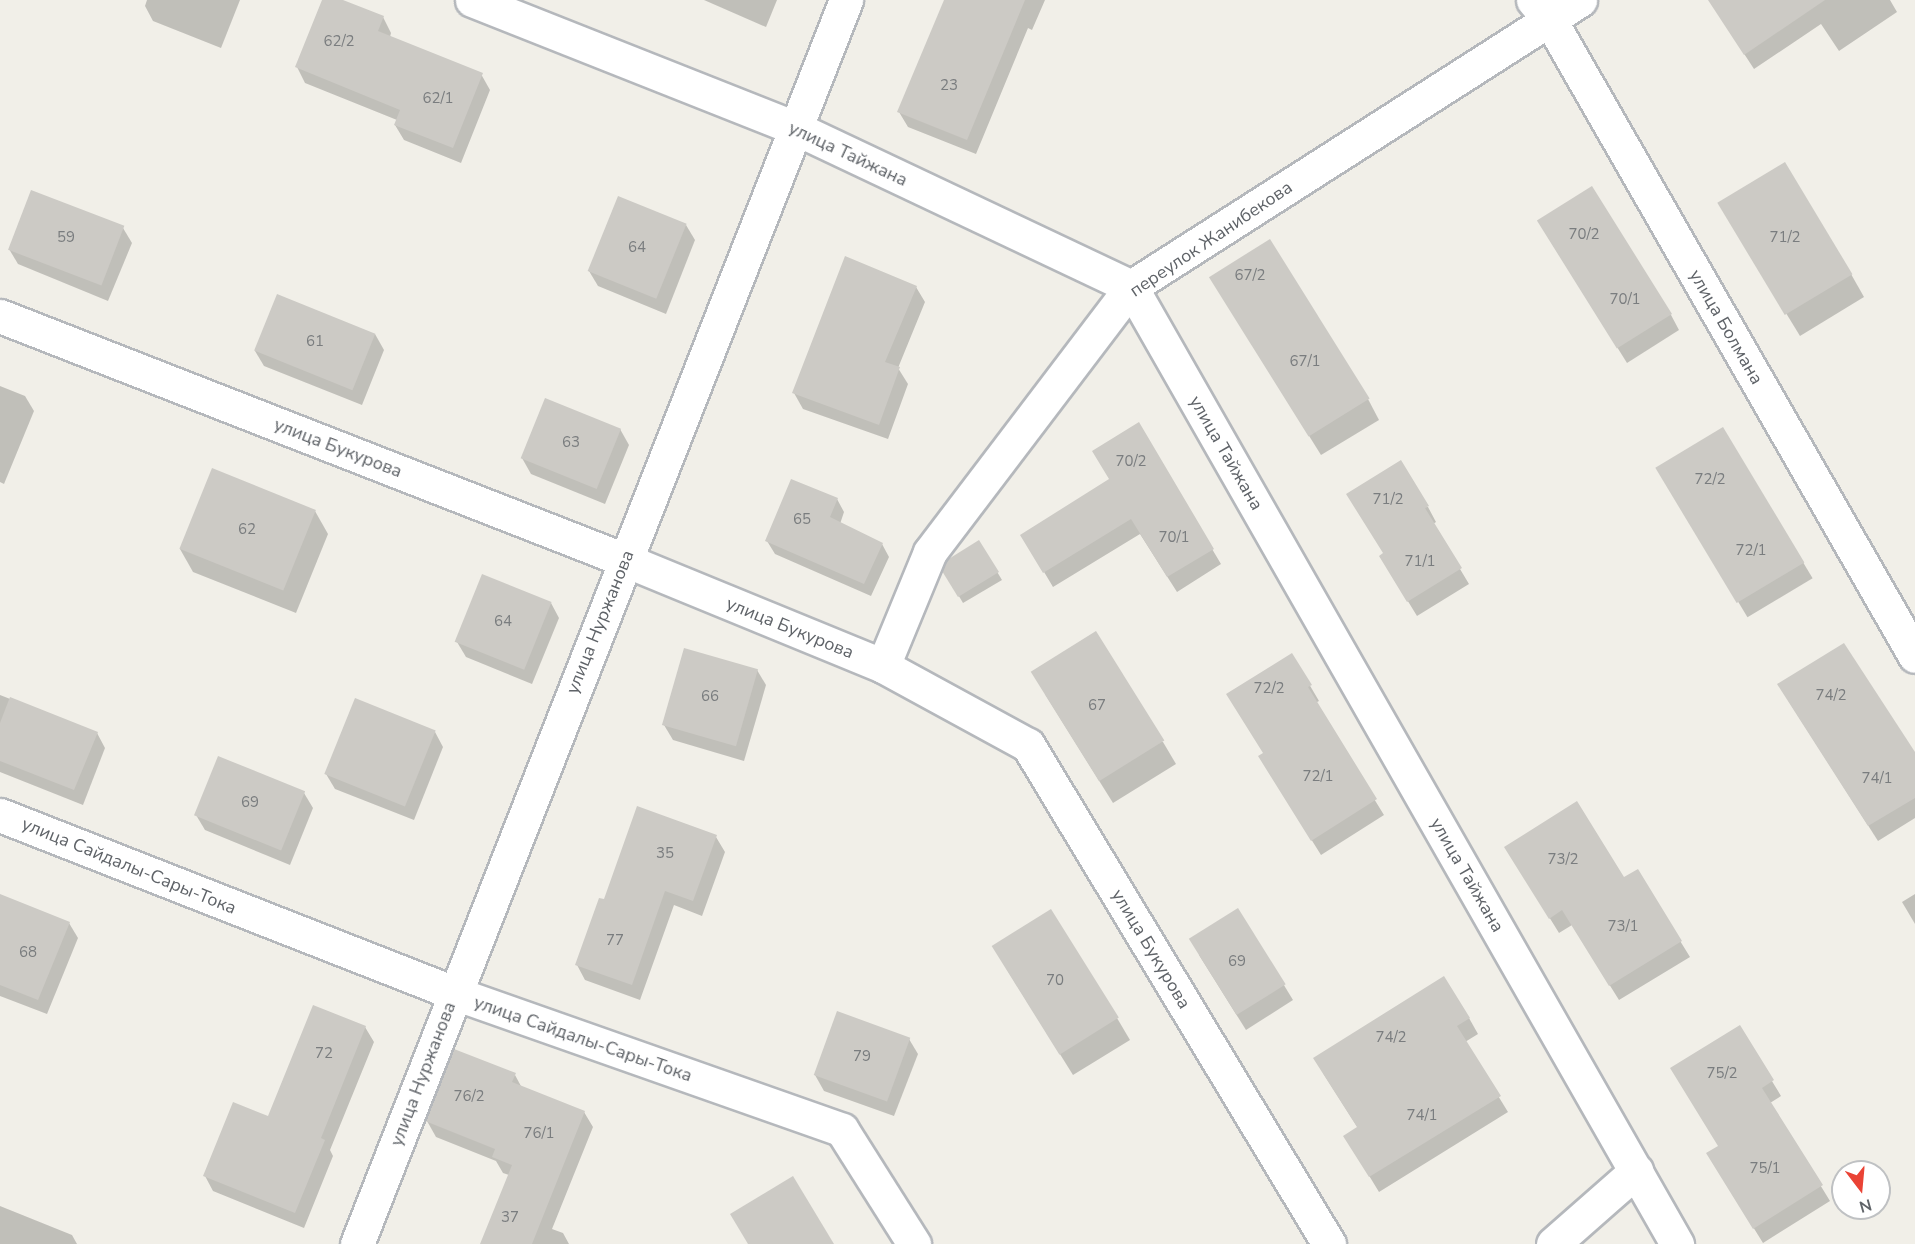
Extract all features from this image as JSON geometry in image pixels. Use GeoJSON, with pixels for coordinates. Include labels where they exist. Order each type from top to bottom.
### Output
{"type":"FeatureCollection","features":[{"type":"Feature","properties":{"kind":"street","name":"улица Тайжана"},"geometry":{"type":"LineString","coordinates":[[471,0],[795,128],[1131,287],[1677,1244]]}},
{"type":"Feature","properties":{"kind":"street","name":"улица Нуржанова"},"geometry":{"type":"LineString","coordinates":[[357,1244],[846,0]]}},
{"type":"Feature","properties":{"kind":"street","name":"переулок Жанибекова"},"geometry":{"type":"LineString","coordinates":[[883,666],[930,552],[1131,287],[1542,10],[1580,0]]}},
{"type":"Feature","properties":{"kind":"street","name":"улица Болмана"},"geometry":{"type":"LineString","coordinates":[[1542,10],[1915,656]]}},
{"type":"Feature","properties":{"kind":"street","name":"улица Букурова"},"geometry":{"type":"LineString","coordinates":[[0,316],[625,560],[883,666],[1028,746],[1329,1244]]}},
{"type":"Feature","properties":{"kind":"street","name":"улица Сайдалы-Сары-Тока"},"geometry":{"type":"LineString","coordinates":[[0,815],[454,993],[842,1130],[914,1244]]}},
{"type":"Feature","properties":{"kind":"street"},"geometry":{"type":"LineString","coordinates":[[1553,1244],[1635,1171]]}},
{"type":"Feature","properties":{"kind":"building"},"geometry":{"type":"Polygon","coordinates":[[[322,0],[343,0],[384,16],[378,31],[483,73],[453,148],[394,125],[400,110],[295,67],[322,0]]]}},
{"type":"Feature","properties":{"kind":"building"},"geometry":{"type":"Polygon","coordinates":[[[944,0],[1025,0],[967,140],[897,112],[944,0]]]}},
{"type":"Feature","properties":{"kind":"building"},"geometry":{"type":"Polygon","coordinates":[[[1708,0],[1825,0],[1744,55],[1708,0]]]}},
{"type":"Feature","properties":{"kind":"building"},"geometry":{"type":"Polygon","coordinates":[[[1785,162],[1852,274],[1785,315],[1717,203],[1785,162]]]}},
{"type":"Feature","properties":{"kind":"building"},"geometry":{"type":"Polygon","coordinates":[[[1592,186],[1672,314],[1617,349],[1537,220],[1592,186]]]}},
{"type":"Feature","properties":{"kind":"building"},"geometry":{"type":"Polygon","coordinates":[[[31,190],[124,226],[101,286],[8,250],[31,190]]]}},
{"type":"Feature","properties":{"kind":"building"},"geometry":{"type":"Polygon","coordinates":[[[618,196],[687,224],[656,299],[588,271],[618,196]]]}},
{"type":"Feature","properties":{"kind":"building"},"geometry":{"type":"Polygon","coordinates":[[[1270,239],[1370,398],[1309,437],[1209,277],[1270,239]]]}},
{"type":"Feature","properties":{"kind":"building"},"geometry":{"type":"Polygon","coordinates":[[[845,256],[917,286],[885,362],[900,367],[879,425],[792,393],[845,256]]]}},
{"type":"Feature","properties":{"kind":"building"},"geometry":{"type":"Polygon","coordinates":[[[277,294],[375,334],[352,390],[254,351],[277,294]]]}},
{"type":"Feature","properties":{"kind":"building"},"geometry":{"type":"Polygon","coordinates":[[[545,398],[621,429],[597,489],[521,458],[545,398]]]}},
{"type":"Feature","properties":{"kind":"building"},"geometry":{"type":"Polygon","coordinates":[[[1139,422],[1214,549],[1167,577],[1131,519],[1043,573],[1020,535],[1109,479],[1092,451],[1139,422]]]}},
{"type":"Feature","properties":{"kind":"building"},"geometry":{"type":"Polygon","coordinates":[[[1723,427],[1804,562],[1737,603],[1655,468],[1723,427]]]}},
{"type":"Feature","properties":{"kind":"building"},"geometry":{"type":"Polygon","coordinates":[[[1401,460],[1429,506],[1425,508],[1462,568],[1407,602],[1379,556],[1383,553],[1346,494],[1401,460]]]}},
{"type":"Feature","properties":{"kind":"building"},"geometry":{"type":"Polygon","coordinates":[[[212,468],[316,510],[283,591],[179,549],[212,468]]]}},
{"type":"Feature","properties":{"kind":"building"},"geometry":{"type":"Polygon","coordinates":[[[791,479],[838,498],[830,517],[883,543],[864,584],[765,541],[791,479]]]}},
{"type":"Feature","properties":{"kind":"building"},"geometry":{"type":"Polygon","coordinates":[[[979,540],[999,572],[958,597],[942,571],[947,560],[979,540]]]}},
{"type":"Feature","properties":{"kind":"building"},"geometry":{"type":"Polygon","coordinates":[[[482,574],[552,602],[524,670],[455,642],[482,574]]]}},
{"type":"Feature","properties":{"kind":"building"},"geometry":{"type":"Polygon","coordinates":[[[1096,631],[1164,740],[1099,781],[1031,672],[1096,631]]]}},
{"type":"Feature","properties":{"kind":"building"},"geometry":{"type":"Polygon","coordinates":[[[1844,643],[1915,752],[1915,798],[1868,826],[1777,684],[1844,643]]]}},
{"type":"Feature","properties":{"kind":"building"},"geometry":{"type":"Polygon","coordinates":[[[684,648],[758,669],[736,746],[662,725],[684,648]]]}},
{"type":"Feature","properties":{"kind":"building"},"geometry":{"type":"Polygon","coordinates":[[[1292,653],[1312,685],[1308,687],[1377,799],[1311,841],[1258,756],[1263,753],[1226,694],[1292,653]]]}},
{"type":"Feature","properties":{"kind":"building"},"geometry":{"type":"Polygon","coordinates":[[[10,697],[98,732],[74,790],[0,761],[0,723],[10,697]]]}},
{"type":"Feature","properties":{"kind":"building"},"geometry":{"type":"Polygon","coordinates":[[[355,698],[436,731],[405,807],[324,774],[355,698]]]}},
{"type":"Feature","properties":{"kind":"building"},"geometry":{"type":"Polygon","coordinates":[[[218,756],[305,791],[281,851],[194,815],[218,756]]]}},
{"type":"Feature","properties":{"kind":"building"},"geometry":{"type":"Polygon","coordinates":[[[1577,801],[1624,877],[1638,869],[1682,941],[1609,986],[1562,910],[1549,919],[1504,847],[1577,801]]]}},
{"type":"Feature","properties":{"kind":"building"},"geometry":{"type":"Polygon","coordinates":[[[637,806],[717,835],[693,901],[665,891],[632,985],[575,965],[599,898],[604,899],[637,806]]]}},
{"type":"Feature","properties":{"kind":"building"},"geometry":{"type":"Polygon","coordinates":[[[0,894],[70,922],[38,1000],[0,985],[0,894]]]}},
{"type":"Feature","properties":{"kind":"building"},"geometry":{"type":"Polygon","coordinates":[[[1238,908],[1286,984],[1237,1015],[1189,939],[1238,908]]]}},
{"type":"Feature","properties":{"kind":"building"},"geometry":{"type":"Polygon","coordinates":[[[1051,909],[1119,1018],[1059,1055],[992,946],[1051,909]]]}},
{"type":"Feature","properties":{"kind":"building"},"geometry":{"type":"Polygon","coordinates":[[[1444,976],[1470,1018],[1457,1026],[1501,1096],[1369,1177],[1343,1136],[1357,1127],[1313,1058],[1444,976]]]}},
{"type":"Feature","properties":{"kind":"building"},"geometry":{"type":"Polygon","coordinates":[[[313,1005],[366,1026],[321,1138],[325,1140],[295,1213],[203,1176],[233,1102],[268,1116],[313,1005]]]}},
{"type":"Feature","properties":{"kind":"building"},"geometry":{"type":"Polygon","coordinates":[[[837,1011],[910,1038],[887,1102],[814,1075],[837,1011]]]}},
{"type":"Feature","properties":{"kind":"building"},"geometry":{"type":"Polygon","coordinates":[[[1740,1025],[1774,1080],[1762,1088],[1823,1185],[1753,1229],[1706,1153],[1718,1146],[1670,1068],[1740,1025]]]}},
{"type":"Feature","properties":{"kind":"building"},"geometry":{"type":"Polygon","coordinates":[[[454,1049],[516,1073],[512,1082],[585,1111],[532,1244],[480,1244],[512,1165],[492,1157],[495,1149],[425,1121],[454,1049]]]}},
{"type":"Feature","properties":{"kind":"building"},"geometry":{"type":"Polygon","coordinates":[[[793,1176],[834,1244],[748,1244],[730,1214],[793,1176]]]}}]}
